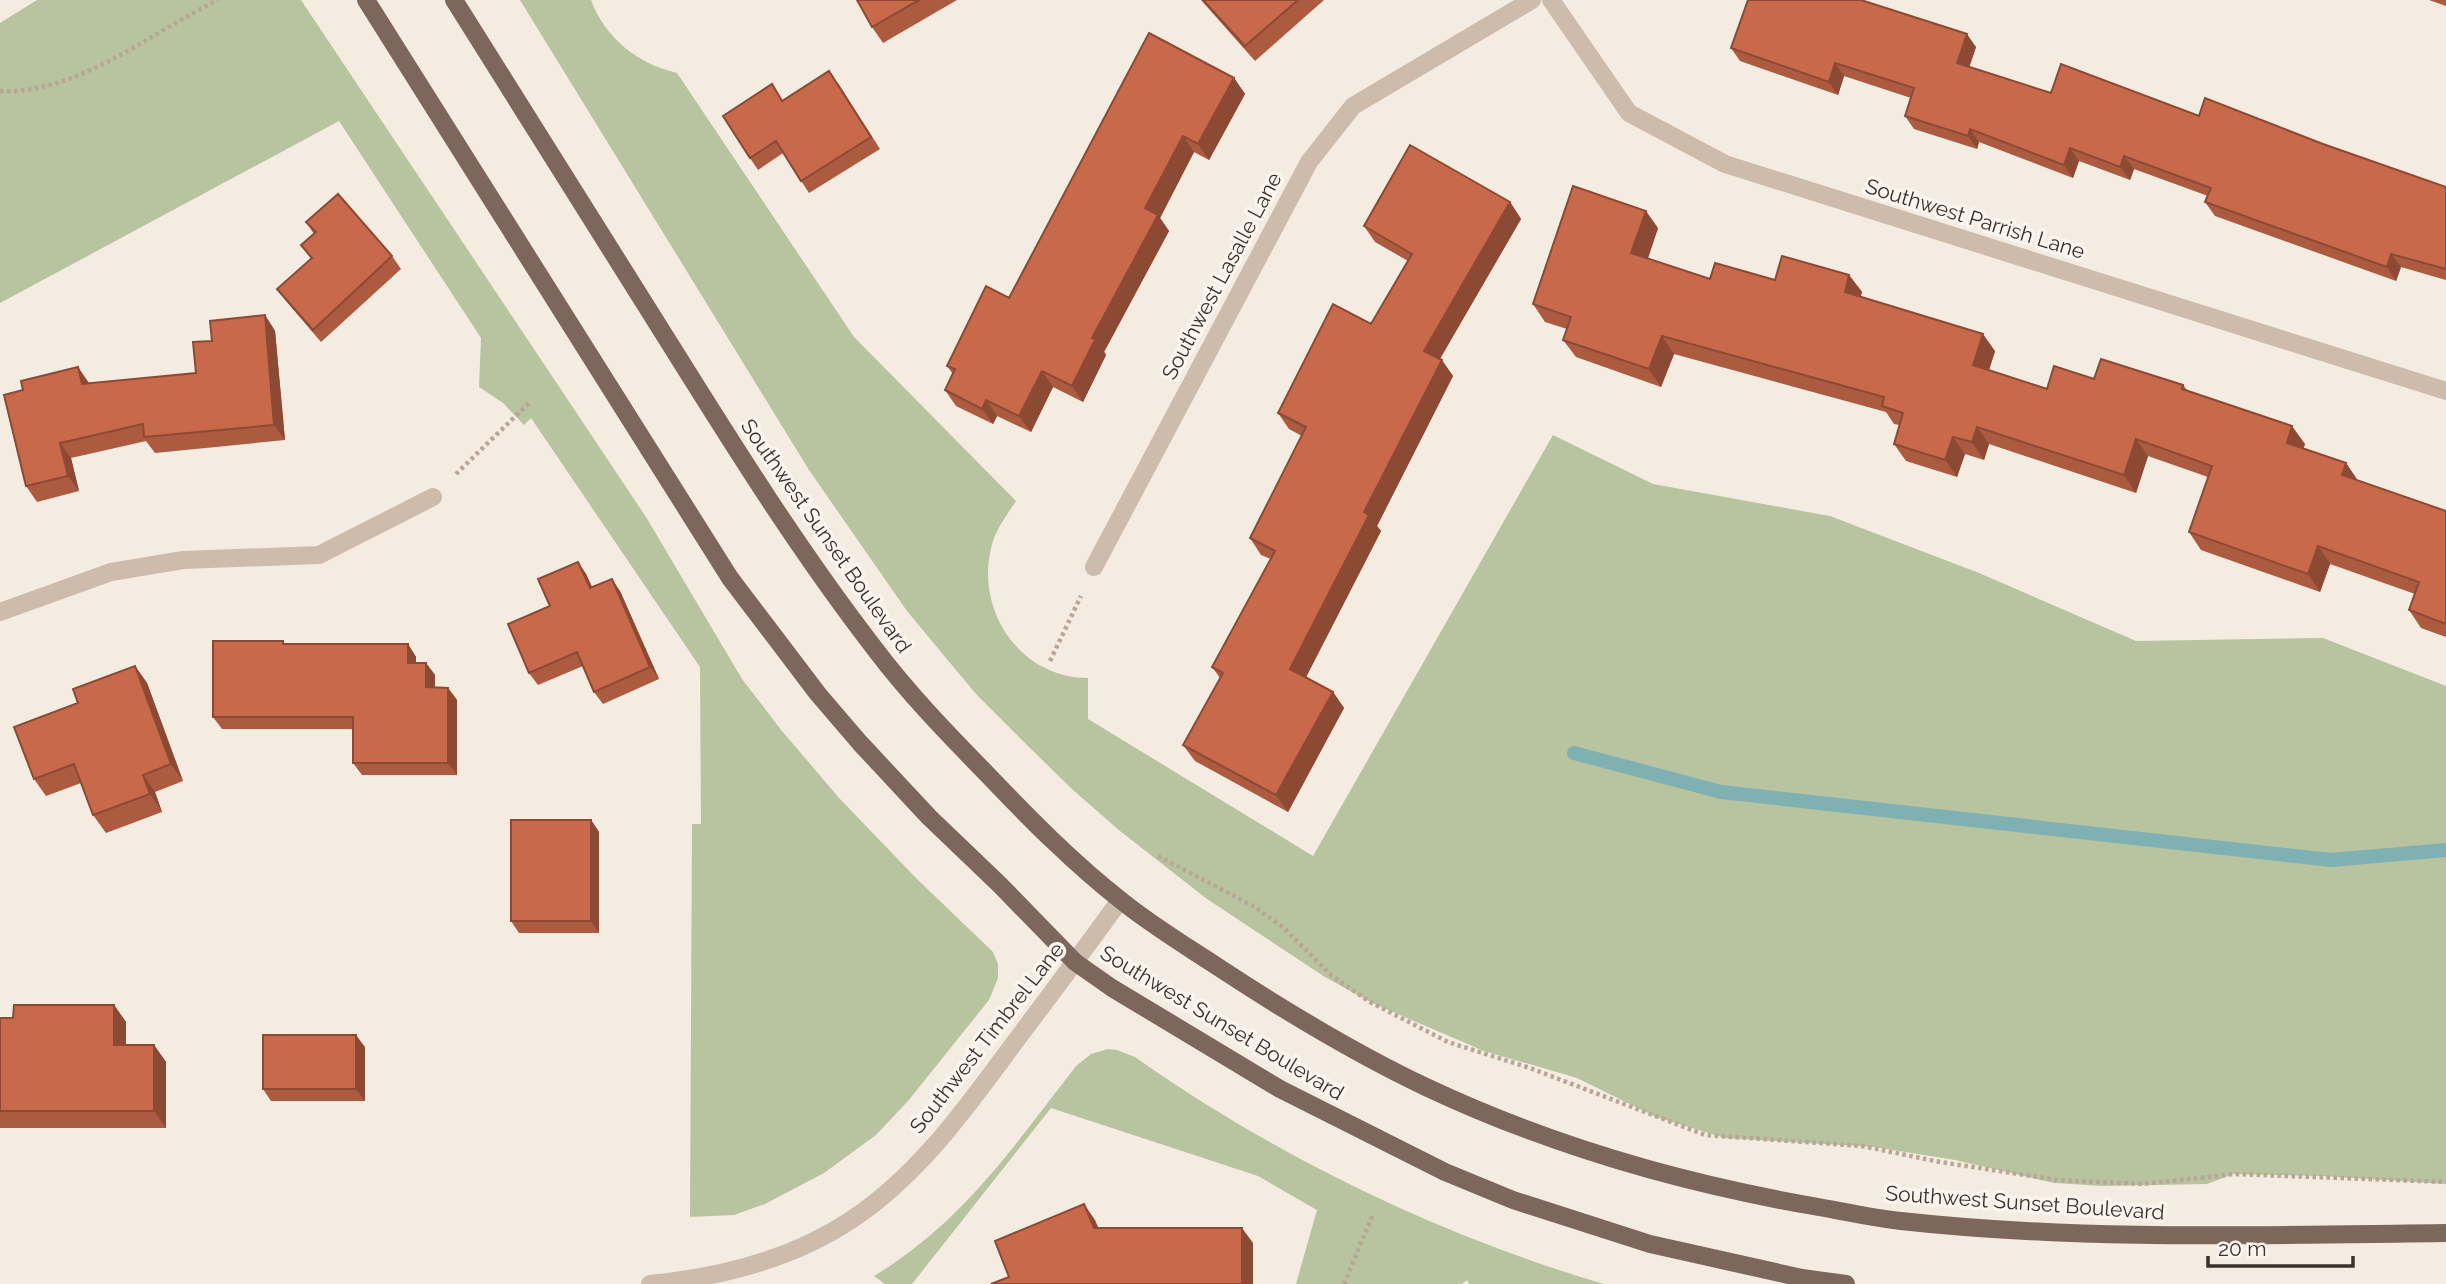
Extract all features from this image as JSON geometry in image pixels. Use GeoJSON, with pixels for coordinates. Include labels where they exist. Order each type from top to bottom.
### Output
{"type":"FeatureCollection","features":[{"type":"Feature","properties":{"kind":"main road","name":"Southwest Sunset Boulevard"},"geometry":{"type":"LineString","coordinates":[[366,0],[730,578],[818,694],[860,743],[929,817],[1075,962],[1112,988],[1280,1089],[1445,1172],[1513,1200],[1650,1244],[1802,1278],[1846,1284]]}},
{"type":"Feature","properties":{"kind":"main road","name":"Southwest Sunset Boulevard"},"geometry":{"type":"LineString","coordinates":[[454,0],[754,477],[815,568],[869,641],[934,720],[1038,827],[1120,900],[1263,996],[1320,1031],[1427,1087],[1546,1136],[1622,1163],[1682,1180],[1763,1197],[1896,1221],[2074,1233],[2183,1236],[2446,1233]]}},
{"type":"Feature","properties":{"kind":"street","name":"Southwest Lasalle Lane"},"geometry":{"type":"LineString","coordinates":[[1094,567],[1309,162],[1353,106],[1532,0]]}},
{"type":"Feature","properties":{"kind":"street","name":"Southwest Parrish Lane"},"geometry":{"type":"LineString","coordinates":[[1551,0],[1629,113],[1725,164],[2446,391]]}},
{"type":"Feature","properties":{"kind":"street"},"geometry":{"type":"LineString","coordinates":[[0,612],[111,572],[183,560],[319,555],[433,497]]}},
{"type":"Feature","properties":{"kind":"street","name":"Southwest Timbrel Lane"},"geometry":{"type":"LineString","coordinates":[[650,1284],[737,1270],[777,1258],[849,1221],[884,1196],[955,1122],[1120,900]]}},
{"type":"Feature","properties":{"kind":"path"},"geometry":{"type":"LineString","coordinates":[[0,91],[59,84],[121,54],[218,0]]}},
{"type":"Feature","properties":{"kind":"path"},"geometry":{"type":"LineString","coordinates":[[433,497],[530,402]]}},
{"type":"Feature","properties":{"kind":"path"},"geometry":{"type":"LineString","coordinates":[[1050,661],[1094,567]]}},
{"type":"Feature","properties":{"kind":"path"},"geometry":{"type":"LineString","coordinates":[[1158,856],[1253,906],[1283,926],[1332,975],[1370,1002],[1437,1037],[1530,1068],[1705,1135],[1862,1146],[1940,1162],[2058,1180],[2143,1184],[2234,1174],[2446,1182]]}},
{"type":"Feature","properties":{"kind":"path"},"geometry":{"type":"LineString","coordinates":[[1344,1284],[1373,1214]]}},
{"type":"Feature","properties":{"kind":"green space"},"geometry":{"type":"Polygon","coordinates":[[[37,0],[301,0],[646,517],[742,679],[840,799],[916,878],[993,952],[998,964],[998,978],[989,1000],[908,1101],[876,1135],[824,1173],[765,1204],[734,1215],[690,1217],[692,824],[701,824],[700,667],[531,418],[524,425],[503,403],[479,387],[481,338],[339,121],[0,303],[0,23],[37,0]]]}},
{"type":"Feature","properties":{"kind":"green space"},"geometry":{"type":"Polygon","coordinates":[[[520,0],[591,0],[605,26],[625,47],[649,63],[677,73],[854,337],[1016,501],[994,538],[989,563],[989,588],[995,611],[1006,633],[1021,651],[1040,665],[1063,675],[1088,678],[1088,719],[1313,856],[1553,435],[1653,484],[1830,516],[1979,573],[2136,641],[2323,638],[2446,686],[2446,1184],[2322,1176],[2234,1174],[2207,1184],[2103,1186],[2054,1183],[1955,1160],[1874,1147],[1725,1138],[1656,1117],[1577,1078],[1484,1051],[1372,1003],[1325,977],[1207,899],[1120,831],[1073,790],[976,694],[907,611],[809,470],[520,0]]]}},
{"type":"Feature","properties":{"kind":"green space"},"geometry":{"type":"Polygon","coordinates":[[[1108,1049],[1135,1057],[1244,1127],[1361,1190],[1482,1242],[1604,1284],[1469,1284],[1467,1280],[1462,1284],[1296,1284],[1317,1210],[1258,1176],[1051,1108],[912,1284],[885,1284],[874,1276],[906,1255],[960,1207],[1008,1154],[1076,1066],[1091,1054],[1108,1049]]]}},
{"type":"Feature","properties":{"kind":"building"},"geometry":{"type":"Polygon","coordinates":[[[857,0],[919,0],[872,27],[857,0]]]}},
{"type":"Feature","properties":{"kind":"building"},"geometry":{"type":"Polygon","coordinates":[[[1203,0],[1298,0],[1245,46],[1203,0]]]}},
{"type":"Feature","properties":{"kind":"building"},"geometry":{"type":"Polygon","coordinates":[[[1748,0],[1861,0],[1967,34],[1957,63],[2051,93],[2061,64],[2199,116],[2205,98],[2323,144],[2446,187],[2446,269],[2391,254],[2387,267],[2205,202],[2211,188],[2124,156],[2120,167],[2070,148],[2064,165],[1970,129],[1968,136],[1905,116],[1914,88],[1835,63],[1829,82],[1731,48],[1748,0]]]}},
{"type":"Feature","properties":{"kind":"building"},"geometry":{"type":"Polygon","coordinates":[[[1149,33],[1234,78],[1198,144],[1183,136],[1145,208],[1158,215],[1092,338],[1095,340],[1072,386],[1042,371],[1019,416],[986,400],[982,409],[945,390],[955,369],[947,366],[986,286],[1009,298],[1149,33]]]}},
{"type":"Feature","properties":{"kind":"building"},"geometry":{"type":"Polygon","coordinates":[[[829,71],[871,137],[801,181],[776,141],[750,158],[723,116],[772,84],[782,101],[829,71]]]}},
{"type":"Feature","properties":{"kind":"building"},"geometry":{"type":"Polygon","coordinates":[[[1410,145],[1510,202],[1424,351],[1442,360],[1364,512],[1369,515],[1290,669],[1333,692],[1276,795],[1183,745],[1223,673],[1212,667],[1275,551],[1250,538],[1306,427],[1278,413],[1333,304],[1371,324],[1412,254],[1364,226],[1410,145]]]}},
{"type":"Feature","properties":{"kind":"building"},"geometry":{"type":"Polygon","coordinates":[[[1573,186],[1646,211],[1631,253],[1710,279],[1715,263],[1775,280],[1782,256],[1849,275],[1845,292],[1983,334],[1973,365],[2047,389],[2054,366],[2094,379],[2101,359],[2183,385],[2182,389],[2292,426],[2287,443],[2346,463],[2342,475],[2446,511],[2446,624],[2409,610],[2419,582],[2318,546],[2308,574],[2189,532],[2212,466],[2136,439],[2124,475],[1977,427],[1972,442],[1953,437],[1945,460],[1894,444],[1903,413],[1882,406],[1884,397],[1662,336],[1649,369],[1563,340],[1571,317],[1533,304],[1573,186]]]}},
{"type":"Feature","properties":{"kind":"building"},"geometry":{"type":"Polygon","coordinates":[[[338,194],[392,256],[313,330],[277,289],[312,258],[301,245],[316,232],[306,222],[338,194]]]}},
{"type":"Feature","properties":{"kind":"building"},"geometry":{"type":"Polygon","coordinates":[[[265,315],[274,425],[144,437],[143,424],[60,443],[68,476],[26,486],[4,395],[23,390],[21,381],[78,367],[82,384],[196,373],[193,342],[212,341],[210,321],[265,315]]]}},
{"type":"Feature","properties":{"kind":"building"},"geometry":{"type":"Polygon","coordinates":[[[578,562],[590,588],[612,579],[650,667],[594,692],[577,652],[529,673],[508,624],[550,606],[538,579],[578,562]]]}},
{"type":"Feature","properties":{"kind":"building"},"geometry":{"type":"Polygon","coordinates":[[[213,641],[408,644],[408,663],[426,663],[426,687],[448,688],[448,763],[353,763],[353,717],[213,717],[213,641]]]}},
{"type":"Feature","properties":{"kind":"building"},"geometry":{"type":"Polygon","coordinates":[[[135,666],[171,764],[143,775],[150,794],[93,815],[74,764],[34,779],[14,727],[78,703],[73,689],[135,666]]]}},
{"type":"Feature","properties":{"kind":"building"},"geometry":{"type":"Polygon","coordinates":[[[511,820],[591,820],[591,921],[511,921],[511,820]]]}},
{"type":"Feature","properties":{"kind":"building"},"geometry":{"type":"Polygon","coordinates":[[[14,1005],[114,1005],[114,1045],[154,1045],[154,1111],[0,1111],[0,1018],[13,1018],[14,1005]]]}},
{"type":"Feature","properties":{"kind":"building"},"geometry":{"type":"Polygon","coordinates":[[[263,1035],[356,1035],[356,1089],[263,1089],[263,1035]]]}},
{"type":"Feature","properties":{"kind":"building"},"geometry":{"type":"Polygon","coordinates":[[[1084,1204],[1094,1228],[1242,1228],[1242,1284],[991,1284],[1009,1277],[995,1241],[1084,1204]]]}},
{"type":"Feature","properties":{"kind":"waterway"},"geometry":{"type":"LineString","coordinates":[[1574,753],[1721,792],[2331,860],[2446,850]]}}]}
